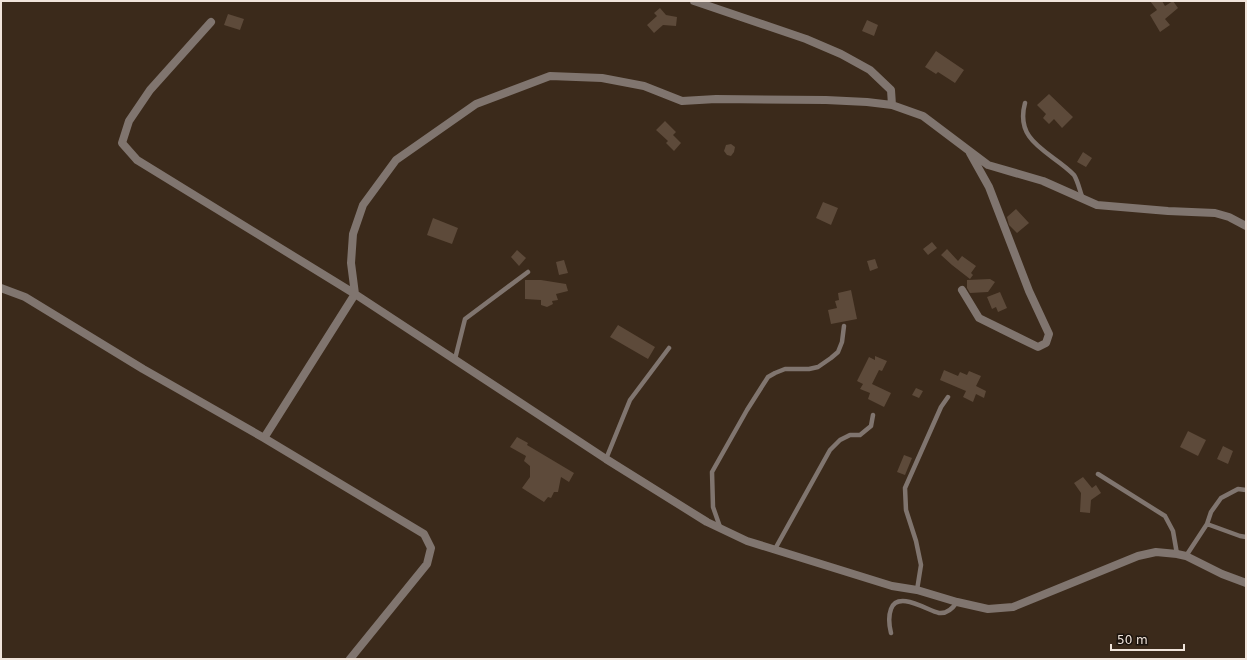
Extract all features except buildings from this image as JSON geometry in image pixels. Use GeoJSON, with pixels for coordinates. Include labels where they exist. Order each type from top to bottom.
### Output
{"type":"FeatureCollection","features":[{"type":"Feature","properties":{"kind":"street"},"geometry":{"type":"LineString","coordinates":[[694,1],[806,39],[842,54],[870,70],[891,90],[892,105]]}},
{"type":"Feature","properties":{"kind":"street"},"geometry":{"type":"LineString","coordinates":[[211,22],[150,90],[129,122],[122,143],[137,160],[355,294],[606,459],[707,522],[747,541],[892,586],[916,590],[988,609],[1013,607],[1138,556],[1156,552],[1186,556],[1222,574],[1246,583]]}},
{"type":"Feature","properties":{"kind":"street"},"geometry":{"type":"LineString","coordinates":[[264,438],[355,294],[351,263],[353,234],[363,205],[396,160],[476,104],[550,76],[602,78],[644,86],[682,101],[716,99],[826,100],[892,105],[922,116],[988,165],[1043,181],[1097,205],[1215,213],[1228,217],[1246,226]]}},
{"type":"Feature","properties":{"kind":"street"},"geometry":{"type":"LineString","coordinates":[[962,290],[979,318],[1038,347],[1046,343],[1049,334],[1029,292],[989,187],[970,152]]}},
{"type":"Feature","properties":{"kind":"street"},"geometry":{"type":"LineString","coordinates":[[1,288],[25,298],[424,534],[430,548],[427,564],[350,659]]}},
{"type":"Feature","properties":{"kind":"lane"},"geometry":{"type":"LineString","coordinates":[[1025,103],[1022,113],[1024,128],[1032,140],[1075,176],[1083,198]]}},
{"type":"Feature","properties":{"kind":"lane"},"geometry":{"type":"LineString","coordinates":[[455,359],[465,319],[528,272]]}},
{"type":"Feature","properties":{"kind":"lane"},"geometry":{"type":"LineString","coordinates":[[721,528],[714,506],[712,472],[747,410],[768,377],[785,369],[809,369],[818,367],[838,352],[842,342],[844,326]]}},
{"type":"Feature","properties":{"kind":"lane"},"geometry":{"type":"LineString","coordinates":[[606,459],[630,400],[669,348]]}},
{"type":"Feature","properties":{"kind":"lane"},"geometry":{"type":"LineString","coordinates":[[916,590],[921,565],[916,541],[906,510],[905,488],[941,407],[948,397]]}},
{"type":"Feature","properties":{"kind":"lane"},"geometry":{"type":"LineString","coordinates":[[775,549],[830,450],[840,440],[850,435],[860,435],[871,426],[873,415]]}},
{"type":"Feature","properties":{"kind":"lane"},"geometry":{"type":"LineString","coordinates":[[1098,474],[1165,516],[1173,531],[1177,554]]}},
{"type":"Feature","properties":{"kind":"lane"},"geometry":{"type":"LineString","coordinates":[[1186,556],[1207,524],[1211,512],[1221,498],[1238,489],[1246,490]]}},
{"type":"Feature","properties":{"kind":"lane"},"geometry":{"type":"LineString","coordinates":[[1207,524],[1246,537]]}},
{"type":"Feature","properties":{"kind":"lane"},"geometry":{"type":"LineString","coordinates":[[891,634],[889,625],[890,612],[895,603],[908,602],[940,613],[947,612],[954,607],[957,602]]}}]}
